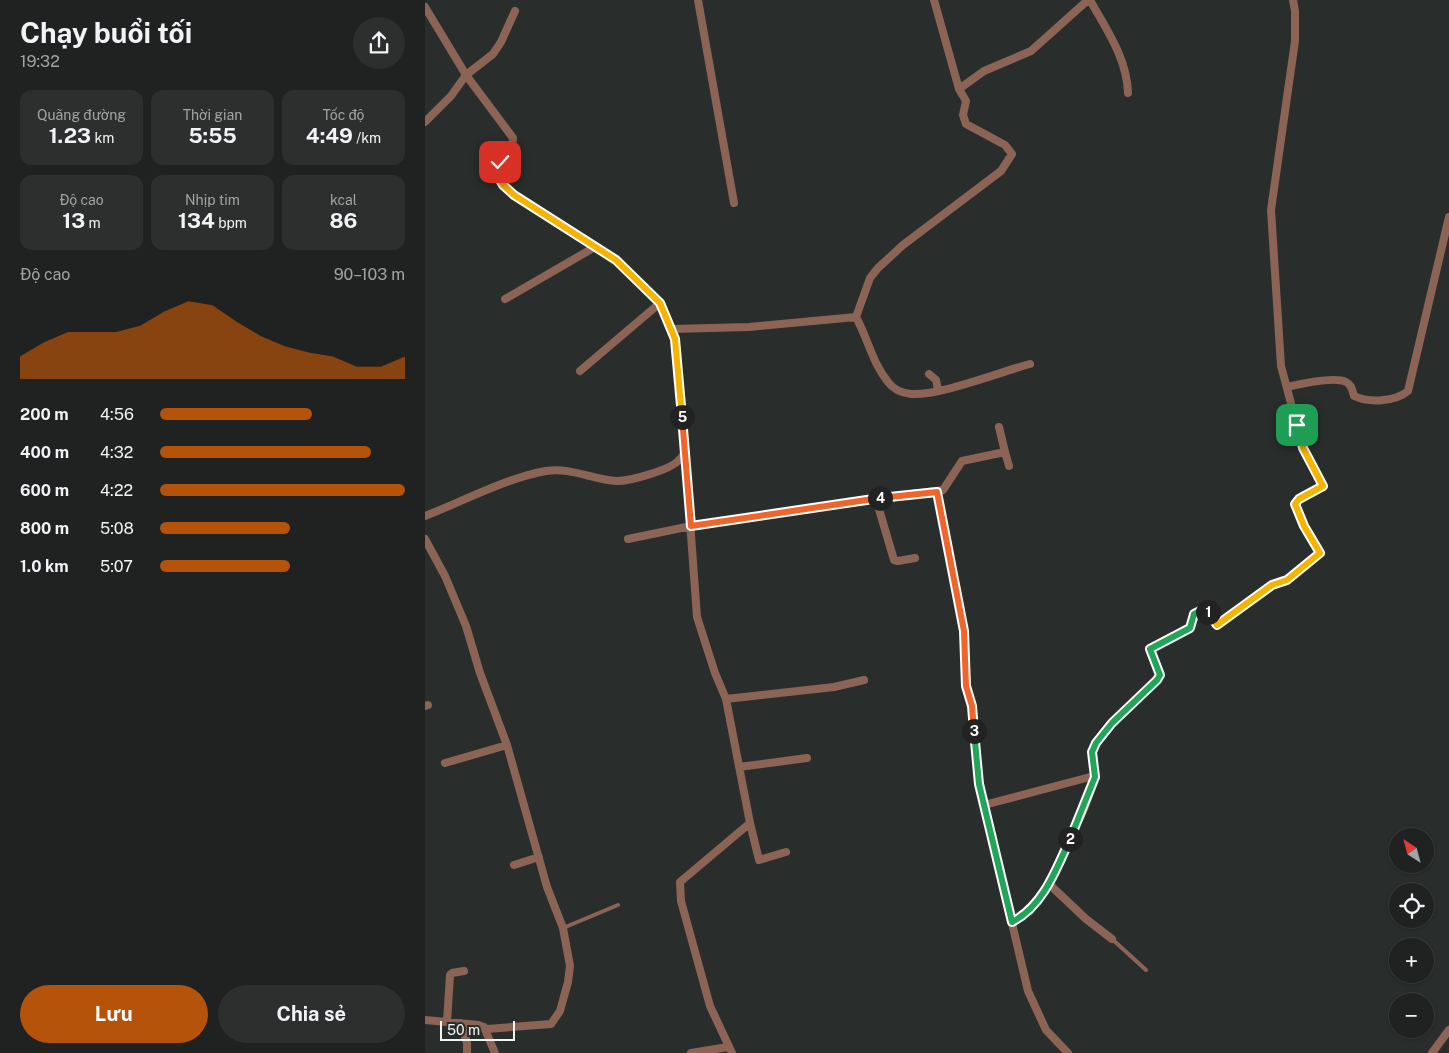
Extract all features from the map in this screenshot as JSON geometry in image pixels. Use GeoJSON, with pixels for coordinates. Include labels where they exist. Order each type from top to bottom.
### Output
{"type":"FeatureCollection","features":[{"type":"Feature","properties":{"kind":"street"},"geometry":{"type":"LineString","coordinates":[[698,0],[734,203]]}},
{"type":"Feature","properties":{"kind":"street"},"geometry":{"type":"LineString","coordinates":[[934,0],[959,89],[966,101],[963,115],[966,124],[1005,145],[1012,154],[1001,171],[903,245],[878,268],[870,278],[857,317],[867,337],[869,351],[874,361],[894,389],[912,394],[938,390],[1030,364]]}},
{"type":"Feature","properties":{"kind":"street"},"geometry":{"type":"LineString","coordinates":[[959,89],[984,71],[1031,51],[1089,0],[1117,48],[1125,70],[1128,93]]}},
{"type":"Feature","properties":{"kind":"street"},"geometry":{"type":"LineString","coordinates":[[1012,922],[1030,911],[1049,884],[1083,809],[1095,777],[1092,752],[1096,743],[1112,723],[1160,675],[1151,652],[1152,646],[1190,628],[1194,614],[1204,609],[1217,625],[1272,585],[1287,580],[1320,553],[1304,526],[1295,504],[1299,499],[1323,486],[1303,448],[1281,366],[1271,210],[1295,41],[1293,0]]}},
{"type":"Feature","properties":{"kind":"street"},"geometry":{"type":"LineString","coordinates":[[425,7],[466,75],[513,138],[513,143],[500,162],[496,173],[503,185],[537,210],[616,260],[660,303],[675,339],[697,617],[726,699],[759,860],[786,852]]}},
{"type":"Feature","properties":{"kind":"street"},"geometry":{"type":"LineString","coordinates":[[425,122],[451,96],[466,75],[493,54],[504,36],[515,11]]}},
{"type":"Feature","properties":{"kind":"street"},"geometry":{"type":"LineString","coordinates":[[1287,386],[1318,381],[1344,381],[1351,386],[1354,396],[1363,400],[1400,398],[1408,391],[1449,217]]}},
{"type":"Feature","properties":{"kind":"street"},"geometry":{"type":"LineString","coordinates":[[505,298],[595,247]]}},
{"type":"Feature","properties":{"kind":"street"},"geometry":{"type":"LineString","coordinates":[[581,371],[660,303]]}},
{"type":"Feature","properties":{"kind":"street"},"geometry":{"type":"LineString","coordinates":[[671,329],[759,326],[857,317]]}},
{"type":"Feature","properties":{"kind":"street"},"geometry":{"type":"LineString","coordinates":[[929,374],[936,380],[938,390]]}},
{"type":"Feature","properties":{"kind":"street"},"geometry":{"type":"LineString","coordinates":[[999,426],[1009,466]]}},
{"type":"Feature","properties":{"kind":"street"},"geometry":{"type":"LineString","coordinates":[[628,539],[691,526],[937,492],[947,487],[962,462],[1005,452]]}},
{"type":"Feature","properties":{"kind":"street"},"geometry":{"type":"LineString","coordinates":[[425,516],[508,483],[546,471],[575,472],[617,481],[640,477],[670,466],[677,463],[685,453]]}},
{"type":"Feature","properties":{"kind":"street"},"geometry":{"type":"LineString","coordinates":[[937,492],[964,631],[966,686],[972,706],[979,784],[1028,992],[1046,1030],[1068,1053]]}},
{"type":"Feature","properties":{"kind":"street"},"geometry":{"type":"LineString","coordinates":[[876,499],[894,560],[915,558]]}},
{"type":"Feature","properties":{"kind":"street"},"geometry":{"type":"LineString","coordinates":[[425,539],[457,603],[480,674],[507,744],[547,887],[563,928],[570,966],[568,982],[557,1018],[551,1024],[497,1029],[425,1020]]}},
{"type":"Feature","properties":{"kind":"street"},"geometry":{"type":"LineString","coordinates":[[726,699],[834,687],[864,680]]}},
{"type":"Feature","properties":{"kind":"street"},"geometry":{"type":"LineString","coordinates":[[445,763],[507,744]]}},
{"type":"Feature","properties":{"kind":"street"},"geometry":{"type":"LineString","coordinates":[[739,767],[807,758]]}},
{"type":"Feature","properties":{"kind":"street"},"geometry":{"type":"LineString","coordinates":[[984,805],[1090,777]]}},
{"type":"Feature","properties":{"kind":"street"},"geometry":{"type":"LineString","coordinates":[[691,1053],[730,1050],[710,1006],[681,901],[680,882],[750,823]]}},
{"type":"Feature","properties":{"kind":"street"},"geometry":{"type":"LineString","coordinates":[[514,865],[539,857]]}},
{"type":"Feature","properties":{"kind":"street"},"geometry":{"type":"LineString","coordinates":[[1049,884],[1112,939]]}},
{"type":"Feature","properties":{"kind":"street"},"geometry":{"type":"LineString","coordinates":[[447,1022],[450,975],[452,972],[464,971]]}},
{"type":"Feature","properties":{"kind":"street"},"geometry":{"type":"LineString","coordinates":[[461,1023],[467,1043],[467,1053]]}},
{"type":"Feature","properties":{"kind":"street"},"geometry":{"type":"LineString","coordinates":[[484,1027],[495,1053]]}},
{"type":"Feature","properties":{"kind":"street"},"geometry":{"type":"LineString","coordinates":[[1432,1053],[1449,1030]]}},
{"type":"Feature","properties":{"kind":"lane"},"geometry":{"type":"LineString","coordinates":[[563,928],[618,906]]}},
{"type":"Feature","properties":{"kind":"lane"},"geometry":{"type":"LineString","coordinates":[[1112,939],[1146,970]]}},
{"type":"Feature","properties":{"kind":"route"},"geometry":{"type":"LineString","coordinates":[[500,162],[496,173],[503,185],[514,195],[616,260],[660,303],[675,339],[691,526],[871,499],[937,492],[964,631],[966,686],[972,706],[979,784],[1012,922],[1025,916],[1030,911],[1049,884],[1083,809],[1095,777],[1096,769],[1092,752],[1096,743],[1112,723],[1160,675],[1150,649],[1152,646],[1190,628],[1194,614],[1204,609],[1217,625],[1272,585],[1287,580],[1319,556],[1319,550],[1304,526],[1295,504],[1299,499],[1323,486],[1303,448],[1297,425]]}}]}
